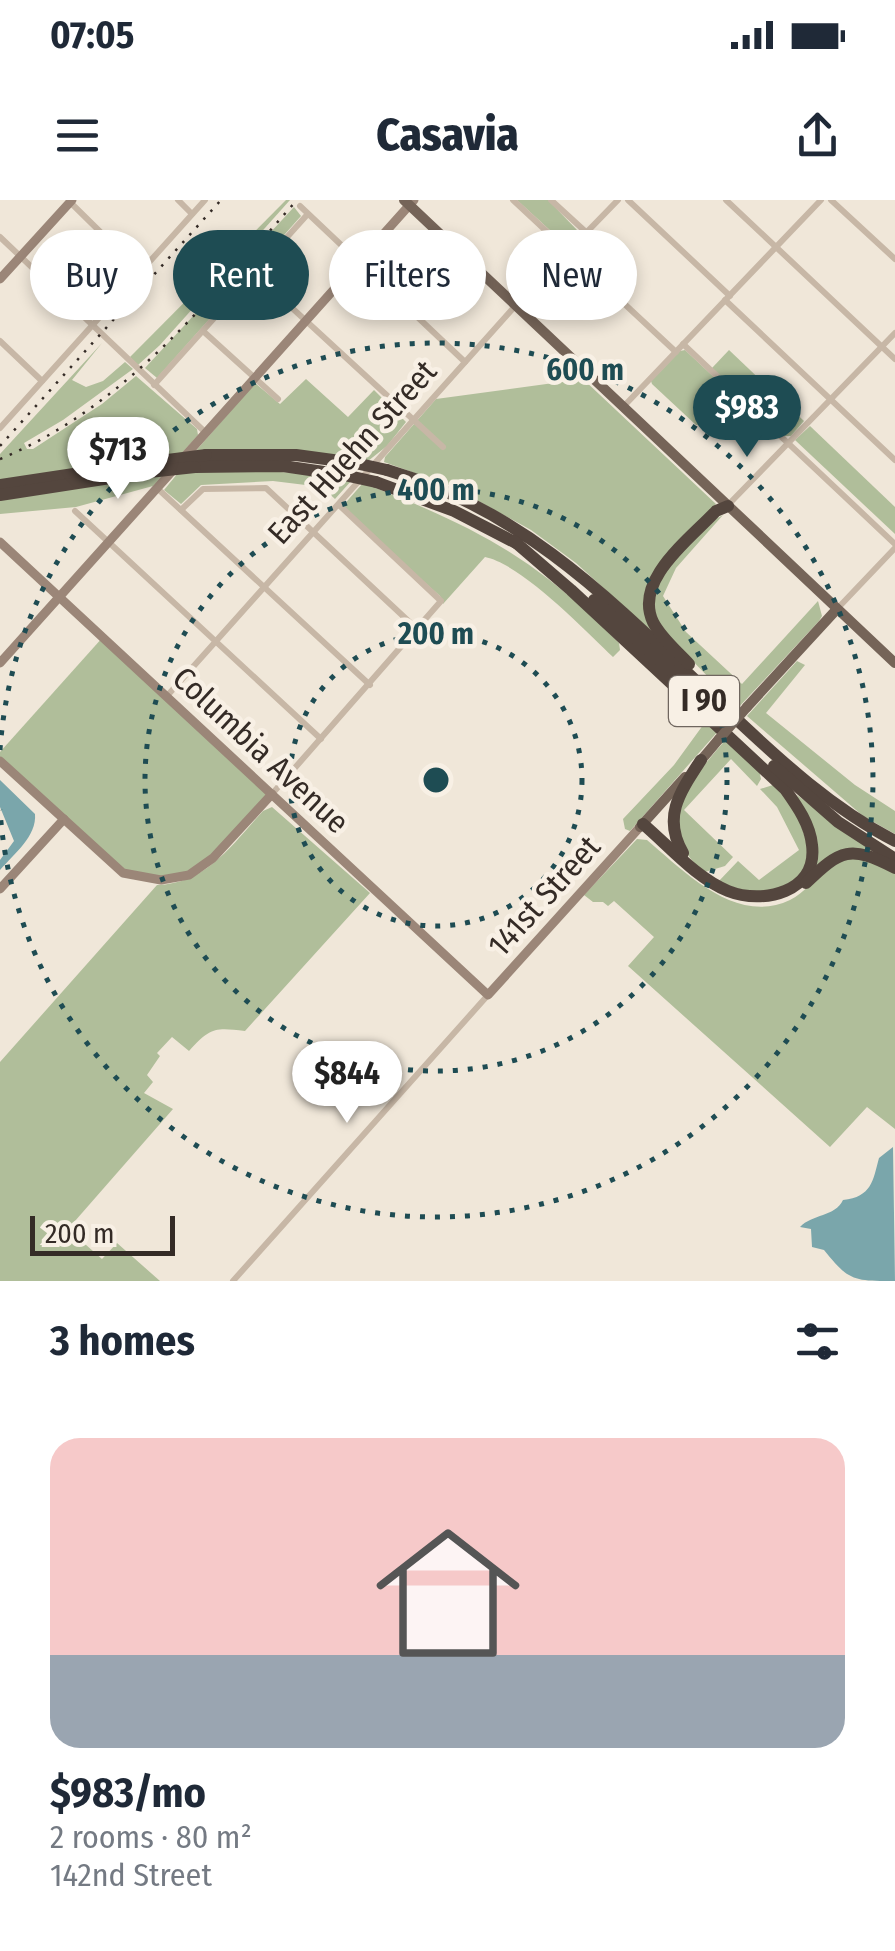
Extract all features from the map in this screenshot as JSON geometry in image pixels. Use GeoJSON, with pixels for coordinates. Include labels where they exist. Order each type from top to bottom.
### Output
{"type":"FeatureCollection","features":[{"type":"Feature","properties":{"kind":"highway","name":"I 90"},"geometry":{"type":"LineString","coordinates":[[2,488],[206,455],[296,454],[387,470],[461,496],[543,545],[585,578],[821,793],[895,841]]}},
{"type":"Feature","properties":{"kind":"highway","name":"I 90"},"geometry":{"type":"LineString","coordinates":[[2,488],[195,467],[266,466],[376,482],[454,511],[514,541],[578,586],[815,803],[895,858]]}},
{"type":"Feature","properties":{"kind":"highway"},"geometry":{"type":"LineString","coordinates":[[728,506],[716,511],[661,571],[651,588],[648,608],[660,634],[731,707],[747,729]]}},
{"type":"Feature","properties":{"kind":"highway"},"geometry":{"type":"LineString","coordinates":[[514,541],[785,790],[802,816],[812,842],[811,862],[802,880],[784,892],[746,896],[716,885],[641,825]]}},
{"type":"Feature","properties":{"kind":"highway"},"geometry":{"type":"LineString","coordinates":[[701,760],[676,801],[672,824],[680,849],[701,874]]}},
{"type":"Feature","properties":{"kind":"highway"},"geometry":{"type":"LineString","coordinates":[[641,825],[702,882],[745,902],[779,900],[793,894],[826,864],[847,852],[869,854],[895,868]]}},
{"type":"Feature","properties":{"kind":"main road"},"geometry":{"type":"LineString","coordinates":[[409,202],[506,296]]}},
{"type":"Feature","properties":{"kind":"main road"},"geometry":{"type":"LineString","coordinates":[[531,320],[895,662]]}},
{"type":"Feature","properties":{"kind":"main road","name":"141st Street"},"geometry":{"type":"LineString","coordinates":[[641,825],[838,608]]}},
{"type":"Feature","properties":{"kind":"street"},"geometry":{"type":"LineString","coordinates":[[178,200],[192,214]]}},
{"type":"Feature","properties":{"kind":"street"},"geometry":{"type":"LineString","coordinates":[[153,257],[204,200]]}},
{"type":"Feature","properties":{"kind":"street"},"geometry":{"type":"LineString","coordinates":[[513,200],[545,230]]}},
{"type":"Feature","properties":{"kind":"street"},"geometry":{"type":"LineString","coordinates":[[551,200],[583,230]]}},
{"type":"Feature","properties":{"kind":"street","name":"East Huehn Street"},"geometry":{"type":"LineString","coordinates":[[589,230],[618,200]]}},
{"type":"Feature","properties":{"kind":"street"},"geometry":{"type":"LineString","coordinates":[[628,200],[895,460]]}},
{"type":"Feature","properties":{"kind":"street"},"geometry":{"type":"LineString","coordinates":[[726,200],[895,359]]}},
{"type":"Feature","properties":{"kind":"street"},"geometry":{"type":"LineString","coordinates":[[624,406],[821,200]]}},
{"type":"Feature","properties":{"kind":"street"},"geometry":{"type":"LineString","coordinates":[[831,200],[895,259]]}},
{"type":"Feature","properties":{"kind":"street"},"geometry":{"type":"LineString","coordinates":[[0,280],[70,201],[99,230]]}},
{"type":"Feature","properties":{"kind":"street"},"geometry":{"type":"LineString","coordinates":[[386,230],[409,202]]}},
{"type":"Feature","properties":{"kind":"street"},"geometry":{"type":"LineString","coordinates":[[300,206],[329,237]]}},
{"type":"Feature","properties":{"kind":"street"},"geometry":{"type":"LineString","coordinates":[[293,230],[306,216]]}},
{"type":"Feature","properties":{"kind":"street"},"geometry":{"type":"LineString","coordinates":[[0,237],[206,433]]}},
{"type":"Feature","properties":{"kind":"street"},"geometry":{"type":"LineString","coordinates":[[0,663],[329,296]]}},
{"type":"Feature","properties":{"kind":"street"},"geometry":{"type":"LineString","coordinates":[[637,316],[676,352]]}},
{"type":"Feature","properties":{"kind":"street","name":"East Huehn Street"},"geometry":{"type":"LineString","coordinates":[[167,696],[506,317]]}},
{"type":"Feature","properties":{"kind":"street"},"geometry":{"type":"LineString","coordinates":[[0,428],[97,320]]}},
{"type":"Feature","properties":{"kind":"street"},"geometry":{"type":"LineString","coordinates":[[154,385],[213,320]]}},
{"type":"Feature","properties":{"kind":"street"},"geometry":{"type":"LineString","coordinates":[[420,320],[466,362]]}},
{"type":"Feature","properties":{"kind":"street"},"geometry":{"type":"LineString","coordinates":[[306,322],[444,447]]}},
{"type":"Feature","properties":{"kind":"street"},"geometry":{"type":"LineString","coordinates":[[203,331],[278,400]]}},
{"type":"Feature","properties":{"kind":"street"},"geometry":{"type":"LineString","coordinates":[[728,506],[895,333]]}},
{"type":"Feature","properties":{"kind":"street"},"geometry":{"type":"LineString","coordinates":[[0,341],[42,381]]}},
{"type":"Feature","properties":{"kind":"street"},"geometry":{"type":"LineString","coordinates":[[683,344],[895,546]]}},
{"type":"Feature","properties":{"kind":"street"},"geometry":{"type":"LineString","coordinates":[[157,488],[370,685]]}},
{"type":"Feature","properties":{"kind":"street"},"geometry":{"type":"LineString","coordinates":[[181,510],[203,489],[266,488],[418,630]]}},
{"type":"Feature","properties":{"kind":"street"},"geometry":{"type":"LineString","coordinates":[[0,762],[123,874],[161,880],[189,875],[213,858],[442,601],[338,504]]}},
{"type":"Feature","properties":{"kind":"street"},"geometry":{"type":"LineString","coordinates":[[75,511],[321,739]]}},
{"type":"Feature","properties":{"kind":"street","name":"Columbia Avenue"},"geometry":{"type":"LineString","coordinates":[[0,542],[488,995]]}},
{"type":"Feature","properties":{"kind":"street","name":"141st Street"},"geometry":{"type":"LineString","coordinates":[[838,608],[895,546]]}},
{"type":"Feature","properties":{"kind":"street"},"geometry":{"type":"LineString","coordinates":[[0,890],[64,819]]}},
{"type":"Feature","properties":{"kind":"street","name":"141st Street"},"geometry":{"type":"LineString","coordinates":[[233,1281],[641,825]]}},
{"type":"Feature","properties":{"kind":"green space"},"geometry":{"type":"Polygon","coordinates":[[[286,200],[290,200],[263,230],[256,230],[286,200]]]}},
{"type":"Feature","properties":{"kind":"green space"},"geometry":{"type":"Polygon","coordinates":[[[517,200],[548,200],[577,230],[550,230],[517,200]]]}},
{"type":"Feature","properties":{"kind":"green space"},"geometry":{"type":"Polygon","coordinates":[[[294,207],[301,216],[289,230],[273,230],[294,207]]]}},
{"type":"Feature","properties":{"kind":"green space"},"geometry":{"type":"Polygon","coordinates":[[[173,314],[173,320],[182,320],[138,365],[130,357],[173,314]]]}},
{"type":"Feature","properties":{"kind":"green space"},"geometry":{"type":"Polygon","coordinates":[[[189,320],[209,320],[157,378],[145,368],[189,320]]]}},
{"type":"Feature","properties":{"kind":"green space"},"geometry":{"type":"Polygon","coordinates":[[[102,343],[72,380],[86,387],[103,381],[125,362],[133,369],[24,443],[27,449],[33,449],[102,404],[136,376],[197,429],[198,435],[181,454],[0,490],[0,454],[102,343]]]}},
{"type":"Feature","properties":{"kind":"green space"},"geometry":{"type":"Polygon","coordinates":[[[685,350],[748,409],[747,415],[736,421],[696,425],[652,384],[685,350]]]}},
{"type":"Feature","properties":{"kind":"green space"},"geometry":{"type":"Polygon","coordinates":[[[729,350],[804,421],[791,436],[785,436],[712,368],[729,350]]]}},
{"type":"Feature","properties":{"kind":"green space"},"geometry":{"type":"Polygon","coordinates":[[[306,379],[348,417],[374,390],[406,422],[387,446],[368,461],[282,450],[194,453],[255,383],[280,404],[306,379]]]}},
{"type":"Feature","properties":{"kind":"green space"},"geometry":{"type":"Polygon","coordinates":[[[583,379],[716,504],[674,546],[652,577],[646,594],[646,612],[652,632],[576,563],[531,530],[451,486],[384,462],[436,399],[583,379]]]}},
{"type":"Feature","properties":{"kind":"green space"},"geometry":{"type":"Polygon","coordinates":[[[810,426],[895,507],[895,534],[795,440],[810,426]]]}},
{"type":"Feature","properties":{"kind":"green space"},"geometry":{"type":"Polygon","coordinates":[[[235,470],[352,480],[335,499],[322,487],[273,481],[201,485],[181,504],[164,490],[178,473],[235,470]]]}},
{"type":"Feature","properties":{"kind":"green space"},"geometry":{"type":"Polygon","coordinates":[[[163,475],[153,486],[76,507],[0,514],[0,499],[163,475]]]}},
{"type":"Feature","properties":{"kind":"green space"},"geometry":{"type":"Polygon","coordinates":[[[363,483],[438,514],[501,547],[588,613],[619,643],[620,650],[613,657],[534,585],[500,562],[485,557],[443,604],[440,596],[341,508],[363,483]]]}},
{"type":"Feature","properties":{"kind":"green space"},"geometry":{"type":"Polygon","coordinates":[[[723,515],[676,568],[663,596],[686,632],[742,684],[818,601],[822,616],[738,708],[660,627],[654,604],[657,586],[672,563],[723,515]]]}},
{"type":"Feature","properties":{"kind":"green space"},"geometry":{"type":"Polygon","coordinates":[[[103,637],[272,794],[213,858],[189,875],[161,880],[123,873],[0,761],[0,752],[103,637]]]}},
{"type":"Feature","properties":{"kind":"green space"},"geometry":{"type":"Polygon","coordinates":[[[797,661],[805,665],[766,713],[855,785],[895,811],[895,834],[863,816],[747,716],[797,661]]]}},
{"type":"Feature","properties":{"kind":"green space"},"geometry":{"type":"Polygon","coordinates":[[[706,721],[720,729],[630,831],[625,829],[623,819],[674,765],[706,721]]]}},
{"type":"Feature","properties":{"kind":"green space"},"geometry":{"type":"Polygon","coordinates":[[[728,737],[759,770],[761,779],[757,786],[731,759],[684,810],[733,857],[725,866],[705,872],[685,850],[678,831],[677,811],[689,786],[728,737]]]}},
{"type":"Feature","properties":{"kind":"green space"},"geometry":{"type":"Polygon","coordinates":[[[773,785],[793,809],[806,840],[804,869],[795,880],[762,893],[718,882],[738,861],[759,880],[799,850],[777,807],[760,789],[773,785]]]}},
{"type":"Feature","properties":{"kind":"green space"},"geometry":{"type":"Polygon","coordinates":[[[797,795],[873,852],[816,867],[797,795]]]}},
{"type":"Feature","properties":{"kind":"green space"},"geometry":{"type":"Polygon","coordinates":[[[272,807],[370,893],[245,1031],[213,1031],[189,1051],[172,1037],[157,1053],[160,1056],[147,1075],[153,1082],[144,1093],[173,1109],[68,1229],[102,1259],[117,1243],[160,1281],[0,1281],[0,1062],[157,885],[190,878],[204,870],[263,811],[272,807]]]}},
{"type":"Feature","properties":{"kind":"green space"},"geometry":{"type":"Polygon","coordinates":[[[637,839],[647,840],[712,891],[750,906],[790,900],[826,869],[854,856],[895,871],[895,1129],[867,1107],[830,1147],[628,966],[654,937],[614,901],[608,906],[584,895],[637,839]]]}},
{"type":"Feature","properties":{"kind":"water"},"geometry":{"type":"Polygon","coordinates":[[[0,780],[35,814],[35,822],[18,851],[0,870],[0,860],[14,841],[0,807],[0,780]]]}},
{"type":"Feature","properties":{"kind":"water"},"geometry":{"type":"Polygon","coordinates":[[[893,1147],[895,1281],[853,1277],[824,1250],[812,1247],[811,1229],[800,1227],[835,1210],[843,1200],[866,1191],[879,1158],[893,1147]]]}},
{"type":"Feature","properties":{"kind":"railway"},"geometry":{"type":"LineString","coordinates":[[0,446],[221,200]]}},
{"type":"Feature","properties":{"kind":"railway"},"geometry":{"type":"LineString","coordinates":[[0,459],[87,411],[126,380],[198,312],[297,200]]}}]}
